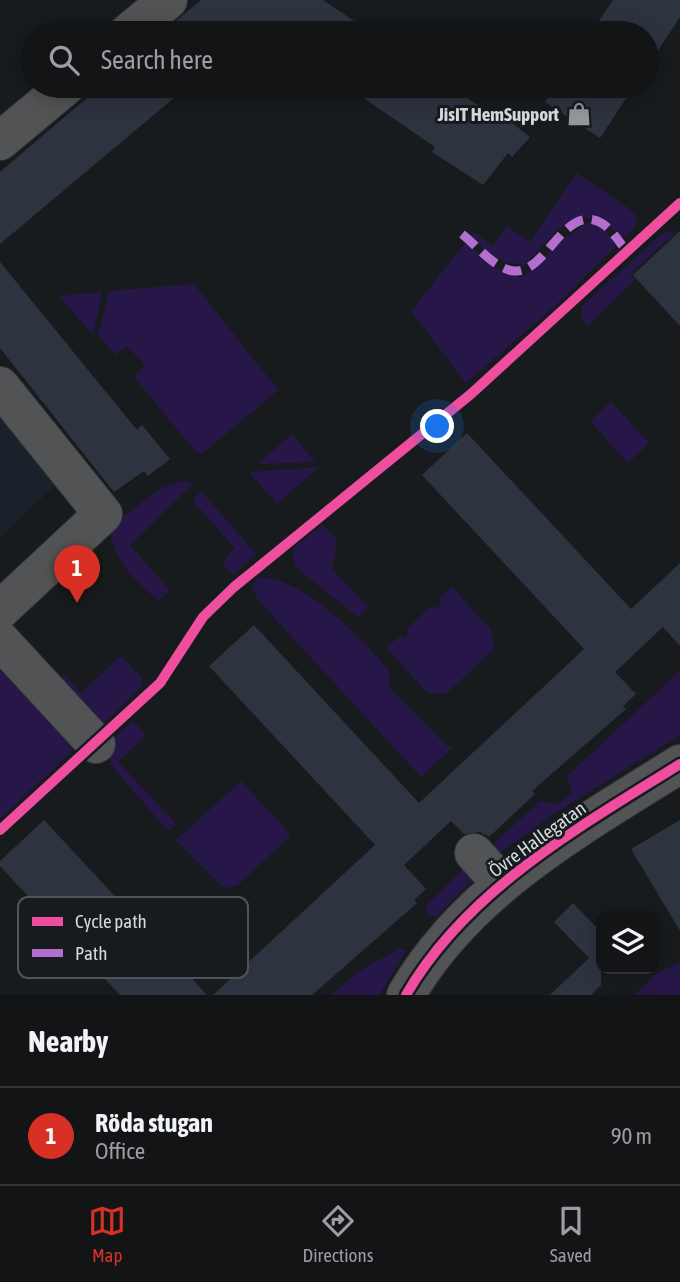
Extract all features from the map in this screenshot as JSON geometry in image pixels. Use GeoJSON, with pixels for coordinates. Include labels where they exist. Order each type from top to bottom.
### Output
{"type":"FeatureCollection","features":[{"type":"Feature","properties":{"kind":"street"},"geometry":{"type":"LineString","coordinates":[[143,21],[168,0]]}},
{"type":"Feature","properties":{"kind":"street"},"geometry":{"type":"LineString","coordinates":[[0,141],[52,98]]}},
{"type":"Feature","properties":{"kind":"street"},"geometry":{"type":"LineString","coordinates":[[0,386],[103,513],[0,610]]}},
{"type":"Feature","properties":{"kind":"street"},"geometry":{"type":"LineString","coordinates":[[0,640],[96,744]]}},
{"type":"Feature","properties":{"kind":"street","name":"Övre Hallegatan"},"geometry":{"type":"LineString","coordinates":[[406,995],[440,946],[520,868],[680,764]]}},
{"type":"Feature","properties":{"kind":"street"},"geometry":{"type":"LineString","coordinates":[[474,853],[502,884]]}},
{"type":"Feature","properties":{"kind":"shaded area"},"geometry":{"type":"Polygon","coordinates":[[[577,173],[631,210],[637,218],[635,227],[624,238],[601,221],[579,217],[558,229],[525,265],[502,260],[470,237],[474,232],[493,246],[507,226],[530,242],[577,173]]]}},
{"type":"Feature","properties":{"kind":"shaded area"},"geometry":{"type":"Polygon","coordinates":[[[589,222],[605,229],[616,246],[554,307],[466,383],[411,311],[466,242],[501,271],[527,274],[563,240],[589,222]]]}},
{"type":"Feature","properties":{"kind":"shaded area"},"geometry":{"type":"Polygon","coordinates":[[[664,232],[675,233],[630,274],[635,280],[587,326],[582,320],[582,306],[664,232]]]}},
{"type":"Feature","properties":{"kind":"shaded area"},"geometry":{"type":"Polygon","coordinates":[[[194,284],[278,390],[203,453],[196,452],[134,377],[145,365],[127,346],[115,355],[98,335],[109,291],[194,284]]]}},
{"type":"Feature","properties":{"kind":"shaded area"},"geometry":{"type":"Polygon","coordinates":[[[102,292],[93,335],[59,296],[102,292]]]}},
{"type":"Feature","properties":{"kind":"shaded area"},"geometry":{"type":"Polygon","coordinates":[[[611,402],[649,443],[628,463],[590,421],[611,402]]]}},
{"type":"Feature","properties":{"kind":"shaded area"},"geometry":{"type":"Polygon","coordinates":[[[0,413],[63,478],[0,537],[0,413]]]}},
{"type":"Feature","properties":{"kind":"shaded area"},"geometry":{"type":"Polygon","coordinates":[[[292,434],[315,462],[258,464],[292,434]]]}},
{"type":"Feature","properties":{"kind":"shaded area"},"geometry":{"type":"Polygon","coordinates":[[[319,467],[277,504],[249,472],[319,467]]]}},
{"type":"Feature","properties":{"kind":"shaded area"},"geometry":{"type":"Polygon","coordinates":[[[183,481],[194,483],[130,545],[170,590],[159,600],[133,577],[118,556],[113,545],[114,524],[161,488],[183,481]]]}},
{"type":"Feature","properties":{"kind":"shaded area"},"geometry":{"type":"Polygon","coordinates":[[[201,491],[256,554],[233,575],[222,563],[235,548],[193,501],[201,491]]]}},
{"type":"Feature","properties":{"kind":"shaded area"},"geometry":{"type":"Polygon","coordinates":[[[322,524],[337,540],[332,569],[368,607],[358,617],[295,567],[293,547],[322,524]]]}},
{"type":"Feature","properties":{"kind":"shaded area"},"geometry":{"type":"Polygon","coordinates":[[[259,577],[277,580],[296,588],[347,626],[389,670],[389,687],[448,747],[453,747],[421,777],[258,600],[251,586],[259,577]]]}},
{"type":"Feature","properties":{"kind":"shaded area"},"geometry":{"type":"Polygon","coordinates":[[[452,587],[491,630],[494,649],[447,693],[428,693],[386,648],[400,636],[403,639],[410,633],[407,629],[431,606],[435,609],[442,603],[439,599],[452,587]]]}},
{"type":"Feature","properties":{"kind":"shaded area"},"geometry":{"type":"Polygon","coordinates":[[[0,651],[75,748],[1,818],[0,817],[0,651]]]}},
{"type":"Feature","properties":{"kind":"shaded area"},"geometry":{"type":"Polygon","coordinates":[[[121,656],[142,678],[142,686],[98,729],[59,680],[65,675],[81,693],[121,656]]]}},
{"type":"Feature","properties":{"kind":"shaded area"},"geometry":{"type":"Polygon","coordinates":[[[680,671],[680,735],[554,814],[495,856],[489,848],[540,801],[558,804],[572,793],[567,776],[680,671]]]}},
{"type":"Feature","properties":{"kind":"shaded area"},"geometry":{"type":"Polygon","coordinates":[[[133,721],[146,735],[118,762],[176,824],[168,831],[111,765],[108,744],[133,721]]]}},
{"type":"Feature","properties":{"kind":"shaded area"},"geometry":{"type":"Polygon","coordinates":[[[241,781],[291,835],[237,886],[224,888],[176,840],[241,781]]]}},
{"type":"Feature","properties":{"kind":"shaded area"},"geometry":{"type":"Polygon","coordinates":[[[468,864],[477,875],[437,916],[429,916],[426,906],[468,864]]]}},
{"type":"Feature","properties":{"kind":"shaded area"},"geometry":{"type":"Polygon","coordinates":[[[399,949],[406,951],[379,995],[331,995],[358,972],[399,949]]]}},
{"type":"Feature","properties":{"kind":"shaded area"},"geometry":{"type":"Polygon","coordinates":[[[680,963],[680,995],[635,995],[659,974],[680,963]]]}},
{"type":"Feature","properties":{"kind":"building"},"geometry":{"type":"Polygon","coordinates":[[[201,0],[323,0],[354,21],[176,21],[201,0]]]}},
{"type":"Feature","properties":{"kind":"building"},"geometry":{"type":"Polygon","coordinates":[[[613,0],[680,0],[680,17],[659,49],[659,21],[599,21],[613,0]]]}},
{"type":"Feature","properties":{"kind":"building"},"geometry":{"type":"Polygon","coordinates":[[[87,98],[174,98],[0,244],[0,172],[87,98]]]}},
{"type":"Feature","properties":{"kind":"building"},"geometry":{"type":"Polygon","coordinates":[[[364,98],[467,98],[491,114],[494,109],[530,137],[512,157],[508,153],[483,185],[432,152],[435,147],[364,98]]]}},
{"type":"Feature","properties":{"kind":"building"},"geometry":{"type":"Polygon","coordinates":[[[548,98],[626,98],[600,138],[545,102],[548,98]]]}},
{"type":"Feature","properties":{"kind":"building"},"geometry":{"type":"Polygon","coordinates":[[[680,231],[680,326],[633,275],[680,231]]]}},
{"type":"Feature","properties":{"kind":"building"},"geometry":{"type":"Polygon","coordinates":[[[0,262],[137,430],[142,425],[170,459],[148,476],[144,471],[114,492],[0,348],[0,262]]]}},
{"type":"Feature","properties":{"kind":"building"},"geometry":{"type":"Polygon","coordinates":[[[467,433],[631,609],[680,563],[680,646],[663,627],[615,672],[636,694],[623,706],[626,709],[532,791],[535,794],[489,837],[480,832],[464,834],[451,821],[404,865],[426,889],[414,900],[417,903],[312,995],[213,995],[231,978],[248,978],[248,963],[375,845],[209,666],[254,625],[419,803],[584,649],[422,475],[467,433]]]}},
{"type":"Feature","properties":{"kind":"building"},"geometry":{"type":"Polygon","coordinates":[[[44,820],[116,897],[29,897],[0,866],[0,861],[44,820]]]}},
{"type":"Feature","properties":{"kind":"building"},"geometry":{"type":"Polygon","coordinates":[[[680,820],[680,931],[631,849],[680,820]]]}},
{"type":"Feature","properties":{"kind":"building"},"geometry":{"type":"Polygon","coordinates":[[[573,903],[596,927],[596,974],[601,974],[601,985],[591,995],[550,995],[589,958],[554,922],[573,903]]]}},
{"type":"Feature","properties":{"kind":"building"},"geometry":{"type":"Polygon","coordinates":[[[104,978],[191,978],[207,995],[120,995],[104,978]]]}},
{"type":"Feature","properties":{"kind":"marked path"},"geometry":{"type":"LineString","coordinates":[[462,234],[500,266],[514,271],[526,269],[567,229],[590,219],[607,227],[627,252]]}},
{"type":"Feature","properties":{"kind":"cycle path"},"geometry":{"type":"LineString","coordinates":[[0,830],[160,683],[203,617],[234,587],[471,394],[680,203]]}},
{"type":"Feature","properties":{"kind":"cycle path"},"geometry":{"type":"LineString","coordinates":[[406,995],[431,957],[460,923],[493,892],[565,837],[680,764]]}},
{"type":"Feature","properties":{"kind":"place","name":"JisIT HemSupport"},"geometry":{"type":"Point","coordinates":[579,114]}},
{"type":"Feature","properties":{"kind":"place","name":"Röda stugan"},"geometry":{"type":"Point","coordinates":[77,603]}}]}
